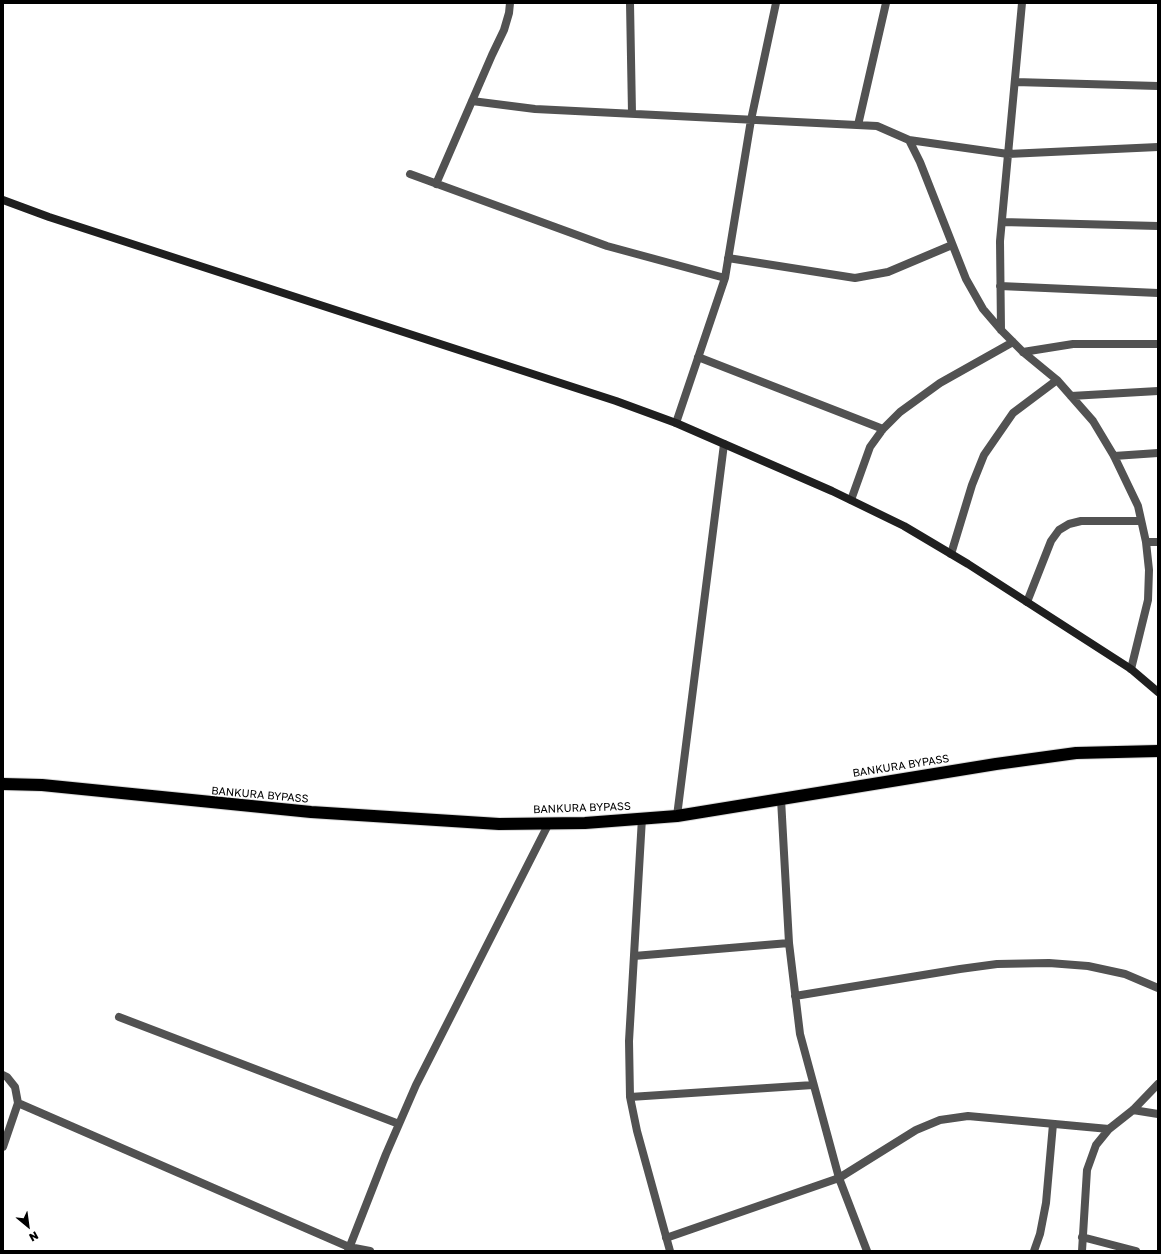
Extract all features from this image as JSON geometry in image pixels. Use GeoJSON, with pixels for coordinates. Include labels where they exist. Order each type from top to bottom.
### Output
{"type":"FeatureCollection","features":[{"type":"Feature","properties":{"kind":"highway","name":"BANKURA BYPASS"},"geometry":{"type":"LineString","coordinates":[[3,784],[42,785],[311,812],[499,824],[585,823],[677,816],[996,764],[1076,753],[1158,751]]}},
{"type":"Feature","properties":{"kind":"street"},"geometry":{"type":"LineString","coordinates":[[436,184],[504,30],[510,3]]}},
{"type":"Feature","properties":{"kind":"street"},"geometry":{"type":"LineString","coordinates":[[630,3],[632,113]]}},
{"type":"Feature","properties":{"kind":"street"},"geometry":{"type":"LineString","coordinates":[[676,423],[725,278],[752,120],[776,3]]}},
{"type":"Feature","properties":{"kind":"street"},"geometry":{"type":"LineString","coordinates":[[858,125],[886,3]]}},
{"type":"Feature","properties":{"kind":"street"},"geometry":{"type":"LineString","coordinates":[[1001,330],[1000,241],[1022,3]]}},
{"type":"Feature","properties":{"kind":"street"},"geometry":{"type":"LineString","coordinates":[[1015,82],[1158,86]]}},
{"type":"Feature","properties":{"kind":"street"},"geometry":{"type":"LineString","coordinates":[[472,101],[535,109],[877,126],[909,140],[1008,154],[1158,147]]}},
{"type":"Feature","properties":{"kind":"street"},"geometry":{"type":"LineString","coordinates":[[909,140],[920,162],[966,279],[983,309],[1023,352],[1057,380],[1093,421],[1114,456],[1138,506],[1146,542],[1149,570],[1148,600],[1131,669]]}},
{"type":"Feature","properties":{"kind":"street"},"geometry":{"type":"LineString","coordinates":[[410,174],[607,246],[725,278]]}},
{"type":"Feature","properties":{"kind":"street"},"geometry":{"type":"LineString","coordinates":[[3,200],[49,217],[616,401],[676,423],[851,500],[904,526],[1028,602],[1131,669],[1158,692]]}},
{"type":"Feature","properties":{"kind":"street"},"geometry":{"type":"LineString","coordinates":[[1002,222],[1158,226]]}},
{"type":"Feature","properties":{"kind":"street"},"geometry":{"type":"LineString","coordinates":[[728,258],[855,278],[888,272],[952,245]]}},
{"type":"Feature","properties":{"kind":"street"},"geometry":{"type":"LineString","coordinates":[[1000,286],[1158,293]]}},
{"type":"Feature","properties":{"kind":"street"},"geometry":{"type":"LineString","coordinates":[[851,500],[870,447],[883,429],[900,412],[940,383],[1013,342]]}},
{"type":"Feature","properties":{"kind":"street"},"geometry":{"type":"LineString","coordinates":[[1023,352],[1072,344],[1158,344]]}},
{"type":"Feature","properties":{"kind":"street"},"geometry":{"type":"LineString","coordinates":[[698,357],[883,429]]}},
{"type":"Feature","properties":{"kind":"street"},"geometry":{"type":"LineString","coordinates":[[951,554],[972,485],[984,455],[1013,413],[1057,380]]}},
{"type":"Feature","properties":{"kind":"street"},"geometry":{"type":"LineString","coordinates":[[1071,396],[1158,391]]}},
{"type":"Feature","properties":{"kind":"street"},"geometry":{"type":"LineString","coordinates":[[677,816],[724,444]]}},
{"type":"Feature","properties":{"kind":"street"},"geometry":{"type":"LineString","coordinates":[[1114,456],[1158,453]]}},
{"type":"Feature","properties":{"kind":"street"},"geometry":{"type":"LineString","coordinates":[[1028,602],[1051,541],[1059,530],[1069,524],[1081,521],[1141,521]]}},
{"type":"Feature","properties":{"kind":"street"},"geometry":{"type":"LineString","coordinates":[[1146,542],[1158,542]]}},
{"type":"Feature","properties":{"kind":"street"},"geometry":{"type":"LineString","coordinates":[[781,799],[789,943],[800,1034],[839,1178],[867,1251]]}},
{"type":"Feature","properties":{"kind":"street"},"geometry":{"type":"LineString","coordinates":[[642,818],[629,1041],[630,1097],[637,1131],[670,1251]]}},
{"type":"Feature","properties":{"kind":"street"},"geometry":{"type":"LineString","coordinates":[[349,1249],[416,1085],[549,823]]}},
{"type":"Feature","properties":{"kind":"street"},"geometry":{"type":"LineString","coordinates":[[634,956],[789,943]]}},
{"type":"Feature","properties":{"kind":"street"},"geometry":{"type":"LineString","coordinates":[[795,996],[997,964],[1049,963],[1088,966],[1126,974],[1158,988]]}},
{"type":"Feature","properties":{"kind":"street"},"geometry":{"type":"LineString","coordinates":[[119,1017],[399,1124]]}},
{"type":"Feature","properties":{"kind":"street"},"geometry":{"type":"LineString","coordinates":[[3,1075],[7,1077],[15,1088],[18,1103],[3,1147]]}},
{"type":"Feature","properties":{"kind":"street"},"geometry":{"type":"LineString","coordinates":[[1082,1251],[1087,1170],[1096,1145],[1109,1129],[1133,1110],[1158,1084]]}},
{"type":"Feature","properties":{"kind":"street"},"geometry":{"type":"LineString","coordinates":[[630,1097],[813,1085]]}},
{"type":"Feature","properties":{"kind":"street"},"geometry":{"type":"LineString","coordinates":[[18,1103],[349,1249],[370,1251]]}},
{"type":"Feature","properties":{"kind":"street"},"geometry":{"type":"LineString","coordinates":[[1133,1110],[1158,1114]]}},
{"type":"Feature","properties":{"kind":"street"},"geometry":{"type":"LineString","coordinates":[[666,1238],[839,1178],[916,1130],[940,1120],[968,1116],[1109,1129]]}},
{"type":"Feature","properties":{"kind":"street"},"geometry":{"type":"LineString","coordinates":[[1034,1251],[1040,1234],[1046,1203],[1053,1124]]}},
{"type":"Feature","properties":{"kind":"street"},"geometry":{"type":"LineString","coordinates":[[1082,1237],[1136,1251]]}}]}
